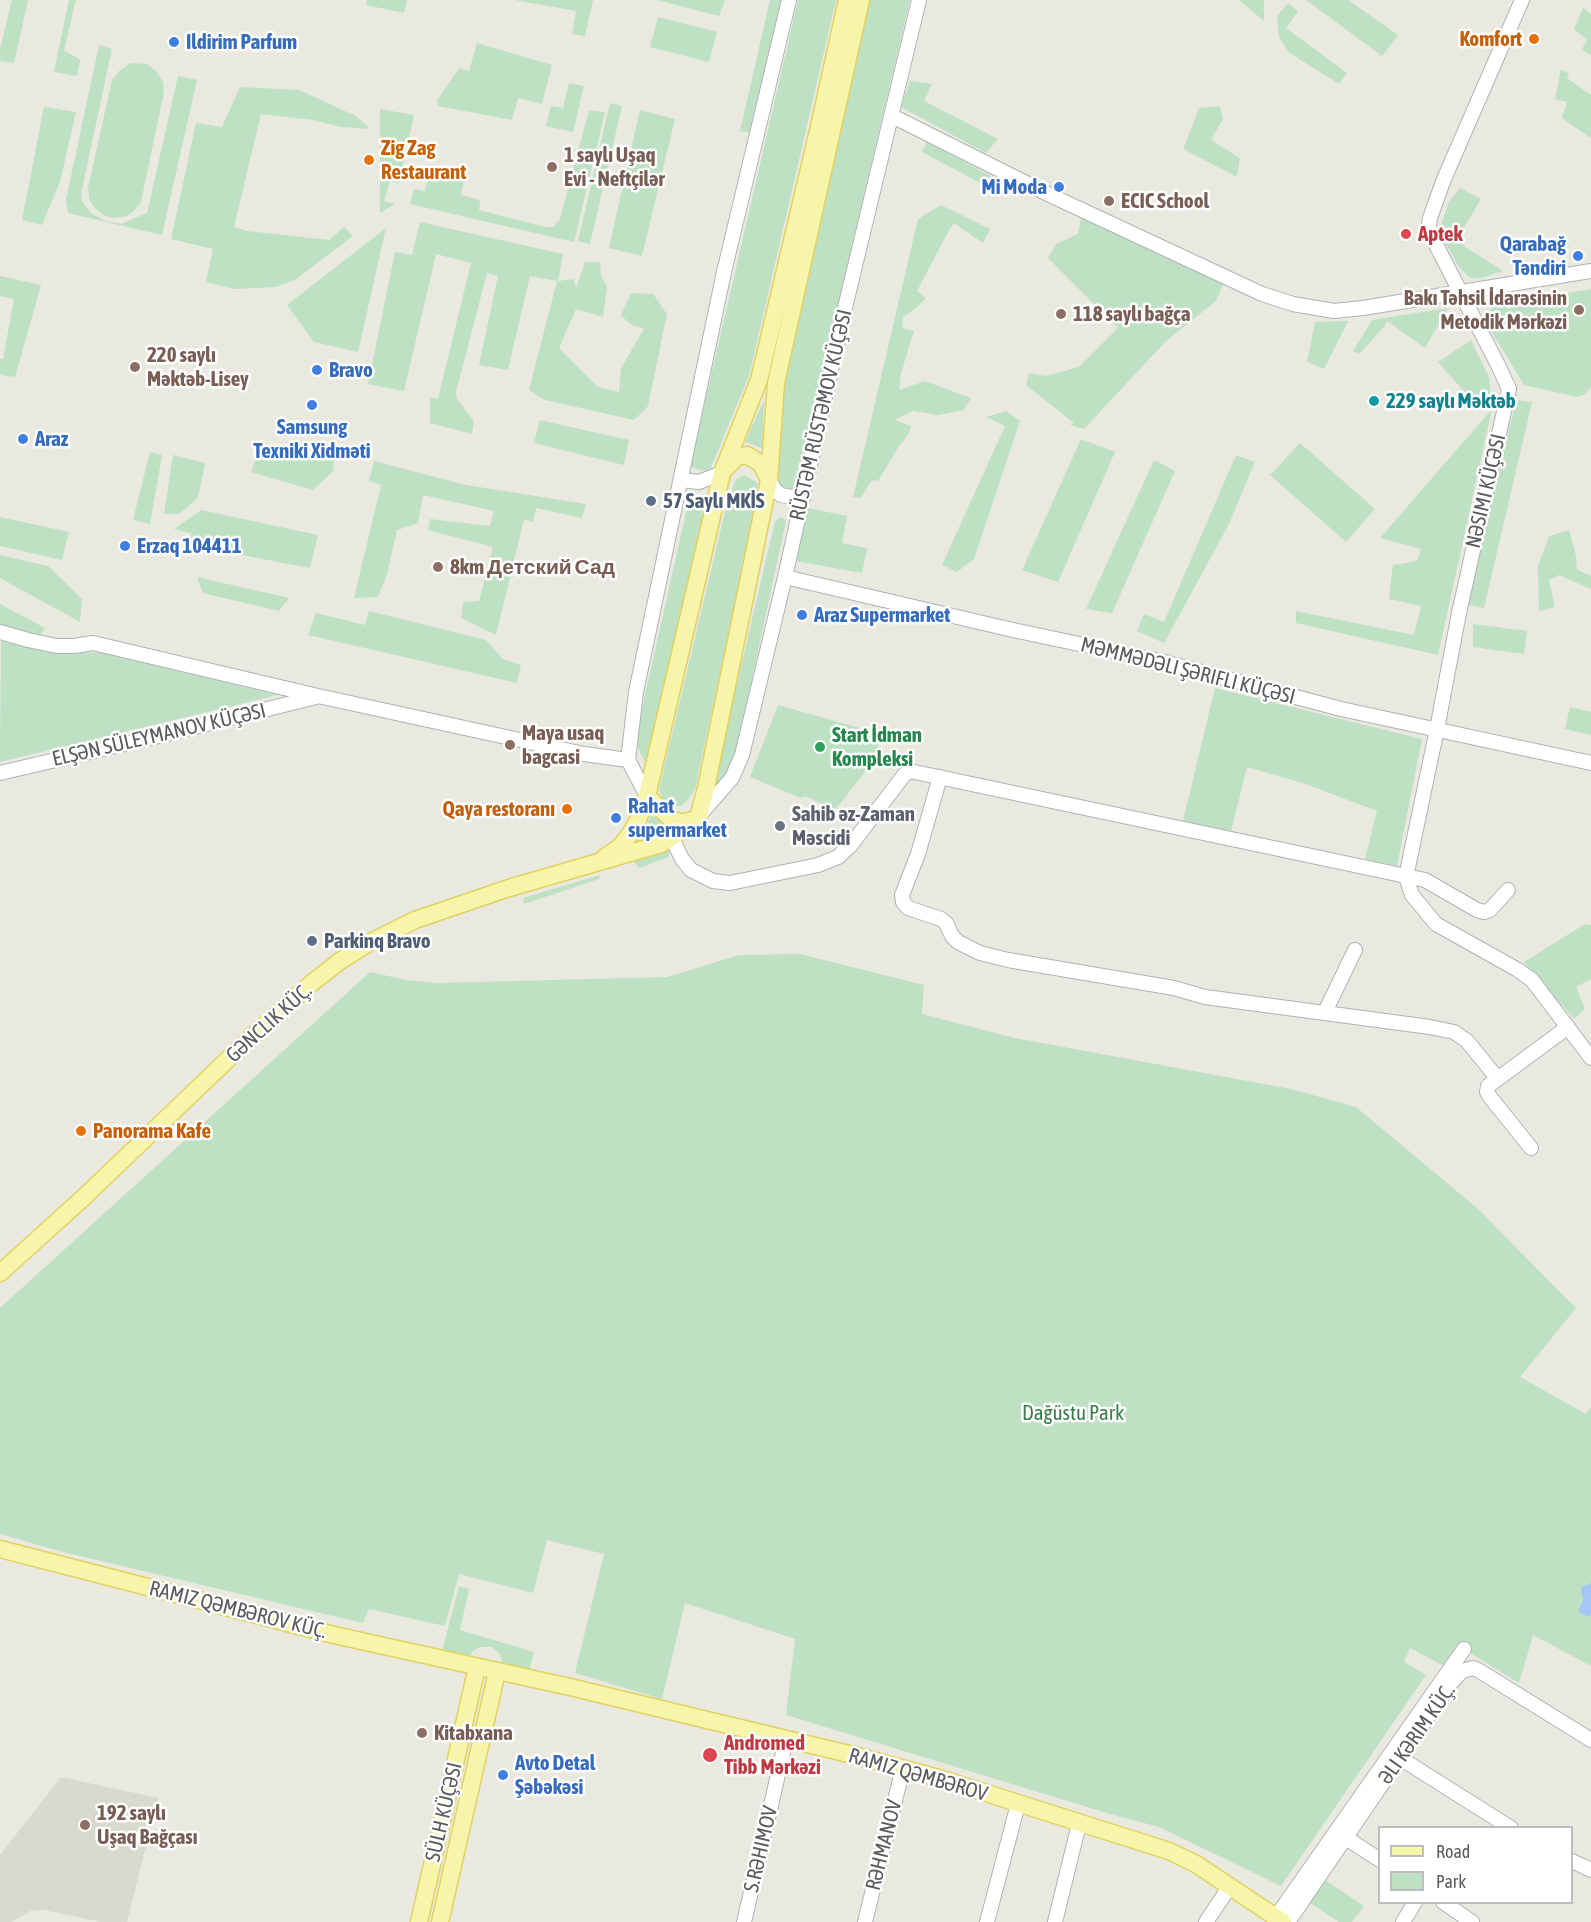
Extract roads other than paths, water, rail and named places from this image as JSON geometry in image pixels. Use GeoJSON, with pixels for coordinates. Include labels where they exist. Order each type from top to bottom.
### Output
{"type":"FeatureCollection","features":[{"type":"Feature","properties":{"kind":"main road"},"geometry":{"type":"LineString","coordinates":[[594,863],[620,847],[638,820],[647,796],[722,473],[759,380],[847,0]]}},
{"type":"Feature","properties":{"kind":"main road","name":"RÜSTƏM RÜSTƏMOV KÜÇƏSI"},"geometry":{"type":"LineString","coordinates":[[594,863],[647,850],[666,841],[698,818],[769,480],[776,383],[861,0]]}},
{"type":"Feature","properties":{"kind":"main road"},"geometry":{"type":"LineString","coordinates":[[722,473],[737,457],[747,455],[761,464],[769,480]]}},
{"type":"Feature","properties":{"kind":"main road"},"geometry":{"type":"LineString","coordinates":[[647,796],[671,819],[686,822],[698,818]]}},
{"type":"Feature","properties":{"kind":"main road","name":"GƏNCLIK KÜÇ."},"geometry":{"type":"LineString","coordinates":[[0,1273],[83,1198],[246,1042],[340,961],[369,943],[415,920],[509,888],[594,863]]}},
{"type":"Feature","properties":{"kind":"main road","name":"RAMIZ QƏMBƏROV KÜÇ."},"geometry":{"type":"LineString","coordinates":[[0,1549],[314,1630],[477,1667],[496,1679]]}},
{"type":"Feature","properties":{"kind":"main road","name":"SÜLH KÜÇƏSI"},"geometry":{"type":"LineString","coordinates":[[419,1922],[477,1667]]}},
{"type":"Feature","properties":{"kind":"main road","name":"SÜLH KÜÇƏSI"},"geometry":{"type":"LineString","coordinates":[[440,1922],[496,1679]]}},
{"type":"Feature","properties":{"kind":"main road","name":"RAMIZ QƏMBƏROV"},"geometry":{"type":"LineString","coordinates":[[496,1679],[570,1687],[903,1768],[1169,1851],[1196,1864],[1282,1920]]}},
{"type":"Feature","properties":{"kind":"main road"},"geometry":{"type":"LineString","coordinates":[[425,1897],[445,1902]]}},
{"type":"Feature","properties":{"kind":"street"},"geometry":{"type":"LineString","coordinates":[[647,796],[628,760],[636,692],[724,272],[789,0]]}},
{"type":"Feature","properties":{"kind":"street","name":"RÜSTƏM RÜSTƏMOV KÜÇƏSI"},"geometry":{"type":"LineString","coordinates":[[698,818],[721,792],[738,766],[785,577],[843,316],[919,0]]}},
{"type":"Feature","properties":{"kind":"street","name":"NƏSIMI KÜÇƏSI"},"geometry":{"type":"LineString","coordinates":[[1406,877],[1459,613],[1509,389],[1500,367],[1432,237],[1429,226],[1430,218],[1444,179],[1522,0]]}},
{"type":"Feature","properties":{"kind":"street"},"geometry":{"type":"LineString","coordinates":[[892,116],[1060,200],[1278,300],[1335,311],[1591,271]]}},
{"type":"Feature","properties":{"kind":"street"},"geometry":{"type":"LineString","coordinates":[[681,480],[699,482],[722,473]]}},
{"type":"Feature","properties":{"kind":"street"},"geometry":{"type":"LineString","coordinates":[[769,480],[781,495],[803,499]]}},
{"type":"Feature","properties":{"kind":"street","name":"MƏMMƏDƏLI ŞƏRIFLI KÜÇƏSI"},"geometry":{"type":"LineString","coordinates":[[785,577],[1013,630],[1164,662],[1341,709],[1591,763]]}},
{"type":"Feature","properties":{"kind":"street","name":"ELŞƏN SÜLEYMANOV KÜÇƏSI"},"geometry":{"type":"LineString","coordinates":[[0,632],[57,645],[74,646],[93,643],[318,696],[584,753],[628,760]]}},
{"type":"Feature","properties":{"kind":"street","name":"ELŞƏN SÜLEYMANOV KÜÇƏSI"},"geometry":{"type":"LineString","coordinates":[[0,773],[318,696]]}},
{"type":"Feature","properties":{"kind":"street"},"geometry":{"type":"LineString","coordinates":[[666,841],[691,870],[713,881],[730,883],[818,866],[838,857],[851,845],[903,775],[910,771],[1425,880],[1484,912],[1490,910],[1508,890]]}},
{"type":"Feature","properties":{"kind":"street"},"geometry":{"type":"LineString","coordinates":[[940,777],[918,854],[902,895],[903,902],[908,908],[941,919],[946,923],[952,936],[958,942],[980,953],[1008,960],[1174,988],[1205,997],[1325,1012],[1454,1032],[1467,1041],[1498,1079]]}},
{"type":"Feature","properties":{"kind":"street"},"geometry":{"type":"LineString","coordinates":[[1406,877],[1412,895],[1436,924],[1532,980],[1591,1058]]}},
{"type":"Feature","properties":{"kind":"street"},"geometry":{"type":"LineString","coordinates":[[1325,1012],[1355,950]]}},
{"type":"Feature","properties":{"kind":"street"},"geometry":{"type":"LineString","coordinates":[[1531,1148],[1487,1092],[1488,1086],[1568,1027]]}},
{"type":"Feature","properties":{"kind":"street"},"geometry":{"type":"LineString","coordinates":[[1282,1920],[1464,1648]]}},
{"type":"Feature","properties":{"kind":"street","name":"ƏLI KƏRIM KÜÇ."},"geometry":{"type":"LineString","coordinates":[[1282,1920],[1346,1838],[1451,1683],[1462,1671],[1473,1668],[1591,1740]]}},
{"type":"Feature","properties":{"kind":"street","name":"S.RƏHIMOV"},"geometry":{"type":"LineString","coordinates":[[744,1922],[786,1740]]}},
{"type":"Feature","properties":{"kind":"street"},"geometry":{"type":"LineString","coordinates":[[1400,1758],[1509,1826]]}},
{"type":"Feature","properties":{"kind":"street","name":"RƏHMANOV"},"geometry":{"type":"LineString","coordinates":[[865,1922],[903,1768]]}},
{"type":"Feature","properties":{"kind":"street"},"geometry":{"type":"LineString","coordinates":[[987,1922],[1018,1804]]}},
{"type":"Feature","properties":{"kind":"street"},"geometry":{"type":"LineString","coordinates":[[1055,1922],[1079,1824]]}},
{"type":"Feature","properties":{"kind":"street"},"geometry":{"type":"LineString","coordinates":[[1346,1838],[1378,1859]]}},
{"type":"Feature","properties":{"kind":"street"},"geometry":{"type":"LineString","coordinates":[[1573,1861],[1591,1870]]}},
{"type":"Feature","properties":{"kind":"street"},"geometry":{"type":"LineString","coordinates":[[1206,1922],[1230,1886]]}},
{"type":"Feature","properties":{"kind":"street"},"geometry":{"type":"LineString","coordinates":[[1403,1922],[1414,1904]]}},
{"type":"Feature","properties":{"kind":"street"},"geometry":{"type":"LineString","coordinates":[[1446,1904],[1472,1922]]}},
{"type":"Feature","properties":{"kind":"water"},"geometry":{"type":"Polygon","coordinates":[[[1591,1583],[1590,1617],[1578,1612],[1583,1600],[1582,1587],[1591,1583]]]}},
{"type":"Feature","properties":{"kind":"place","name":"Komfort"},"geometry":{"type":"Point","coordinates":[1534,39]}},
{"type":"Feature","properties":{"kind":"place","name":"Ildirim Parfum"},"geometry":{"type":"Point","coordinates":[174,42]}},
{"type":"Feature","properties":{"kind":"place","name":"Zig Zag Restaurant"},"geometry":{"type":"Point","coordinates":[369,160]}},
{"type":"Feature","properties":{"kind":"place","name":"1 saylı Uşaq Evi - Neftçilər"},"geometry":{"type":"Point","coordinates":[552,167]}},
{"type":"Feature","properties":{"kind":"place","name":"Mi Moda"},"geometry":{"type":"Point","coordinates":[1059,187]}},
{"type":"Feature","properties":{"kind":"place","name":"ECIC School"},"geometry":{"type":"Point","coordinates":[1109,201]}},
{"type":"Feature","properties":{"kind":"place","name":"Aptek"},"geometry":{"type":"Point","coordinates":[1406,234]}},
{"type":"Feature","properties":{"kind":"place","name":"Qarabağ Təndiri"},"geometry":{"type":"Point","coordinates":[1578,256]}},
{"type":"Feature","properties":{"kind":"place","name":"Bakı Təhsil İdarəsinin Metodik Mərkəzi"},"geometry":{"type":"Point","coordinates":[1579,310]}},
{"type":"Feature","properties":{"kind":"place","name":"118 saylı bağça"},"geometry":{"type":"Point","coordinates":[1061,314]}},
{"type":"Feature","properties":{"kind":"place","name":"220 saylı Məktəb-Lisey"},"geometry":{"type":"Point","coordinates":[135,367]}},
{"type":"Feature","properties":{"kind":"place","name":"Bravo"},"geometry":{"type":"Point","coordinates":[317,370]}},
{"type":"Feature","properties":{"kind":"place","name":"229 saylı Məktəb"},"geometry":{"type":"Point","coordinates":[1374,401]}},
{"type":"Feature","properties":{"kind":"place","name":"Samsung Texniki Xidməti"},"geometry":{"type":"Point","coordinates":[312,405]}},
{"type":"Feature","properties":{"kind":"place","name":"Araz"},"geometry":{"type":"Point","coordinates":[23,439]}},
{"type":"Feature","properties":{"kind":"place","name":"57 Saylı MKİS"},"geometry":{"type":"Point","coordinates":[651,501]}},
{"type":"Feature","properties":{"kind":"place","name":"Erzaq 104411"},"geometry":{"type":"Point","coordinates":[125,546]}},
{"type":"Feature","properties":{"kind":"place","name":"8km Детский Сад"},"geometry":{"type":"Point","coordinates":[438,567]}},
{"type":"Feature","properties":{"kind":"place","name":"Araz Supermarket"},"geometry":{"type":"Point","coordinates":[802,615]}},
{"type":"Feature","properties":{"kind":"place","name":"Maya usaq bagcasi"},"geometry":{"type":"Point","coordinates":[510,745]}},
{"type":"Feature","properties":{"kind":"place","name":"Start İdman Kompleksi"},"geometry":{"type":"Point","coordinates":[820,747]}},
{"type":"Feature","properties":{"kind":"place","name":"Qaya restoranı"},"geometry":{"type":"Point","coordinates":[567,809]}},
{"type":"Feature","properties":{"kind":"place","name":"Rahat supermarket"},"geometry":{"type":"Point","coordinates":[616,818]}},
{"type":"Feature","properties":{"kind":"place","name":"Sahib əz-Zaman Məscidi"},"geometry":{"type":"Point","coordinates":[780,826]}},
{"type":"Feature","properties":{"kind":"place","name":"Parkinq Bravo"},"geometry":{"type":"Point","coordinates":[312,941]}},
{"type":"Feature","properties":{"kind":"place","name":"Panorama Kafe"},"geometry":{"type":"Point","coordinates":[81,1131]}},
{"type":"Feature","properties":{"kind":"place","name":"Kitabxana"},"geometry":{"type":"Point","coordinates":[422,1733]}},
{"type":"Feature","properties":{"kind":"place","name":"Andromed Tibb Mərkəzi"},"geometry":{"type":"Point","coordinates":[710,1755]}},
{"type":"Feature","properties":{"kind":"place","name":"Avto Detal Şəbəkəsi"},"geometry":{"type":"Point","coordinates":[503,1775]}},
{"type":"Feature","properties":{"kind":"place","name":"192 saylı Uşaq Bağçası"},"geometry":{"type":"Point","coordinates":[85,1825]}},
{"type":"Feature","properties":{"kind":"park label","name":"Dağüstu Park"},"geometry":{"type":"Point","coordinates":[1073,1413]}}]}
